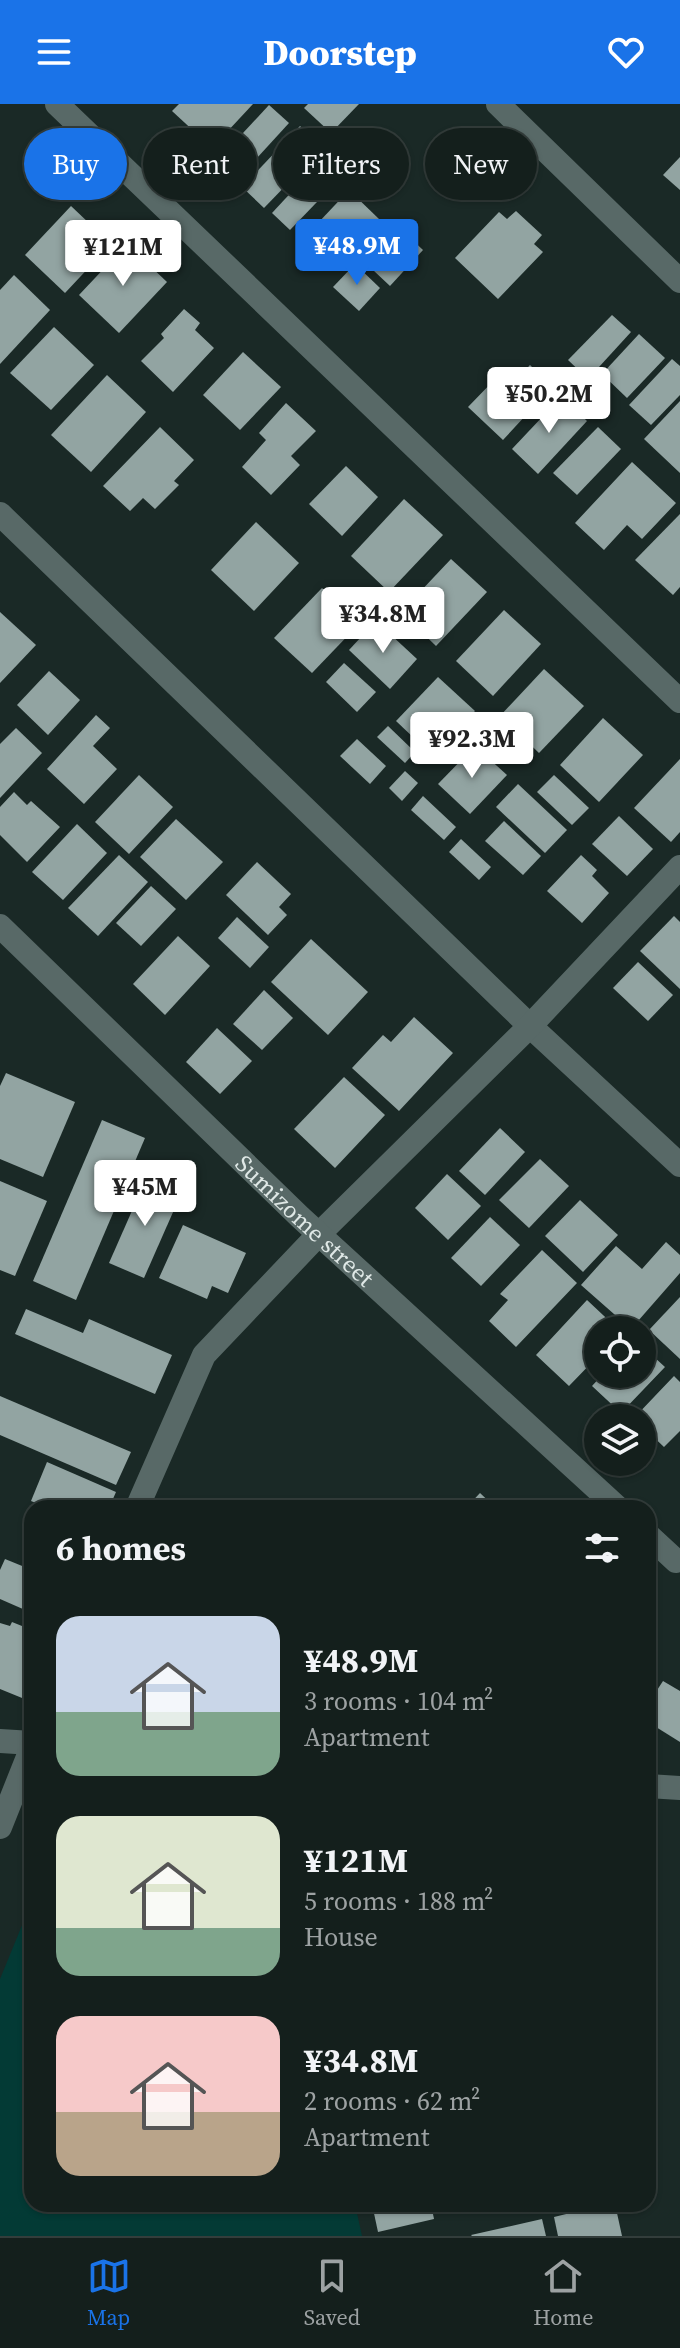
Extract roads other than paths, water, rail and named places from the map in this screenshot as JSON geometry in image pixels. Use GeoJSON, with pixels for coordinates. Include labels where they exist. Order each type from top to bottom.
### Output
{"type":"FeatureCollection","features":[{"type":"Feature","properties":{"kind":"street"},"geometry":{"type":"LineString","coordinates":[[57,104],[680,701]]}},
{"type":"Feature","properties":{"kind":"street"},"geometry":{"type":"LineString","coordinates":[[498,104],[680,281]]}},
{"type":"Feature","properties":{"kind":"street"},"geometry":{"type":"LineString","coordinates":[[0,514],[530,1026],[680,1165]]}},
{"type":"Feature","properties":{"kind":"street"},"geometry":{"type":"LineString","coordinates":[[141,1500],[204,1355],[319,1234],[530,1026],[680,867]]}},
{"type":"Feature","properties":{"kind":"street","name":"Sumizome street"},"geometry":{"type":"LineString","coordinates":[[0,926],[319,1234],[609,1500]]}},
{"type":"Feature","properties":{"kind":"street"},"geometry":{"type":"LineString","coordinates":[[656,1542],[678,1563]]}},
{"type":"Feature","properties":{"kind":"street"},"geometry":{"type":"LineString","coordinates":[[0,1741],[24,1744]]}},
{"type":"Feature","properties":{"kind":"street"},"geometry":{"type":"LineString","coordinates":[[0,1827],[24,1766]]}},
{"type":"Feature","properties":{"kind":"street"},"geometry":{"type":"LineString","coordinates":[[656,1786],[680,1788]]}}]}
